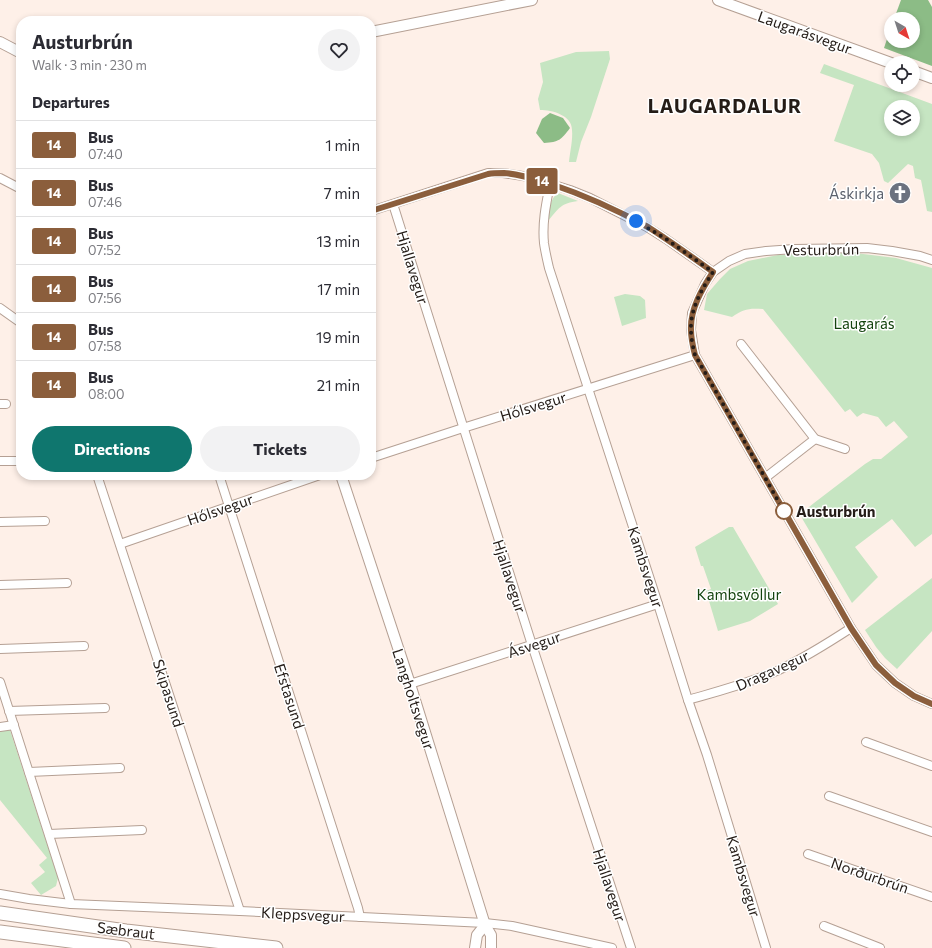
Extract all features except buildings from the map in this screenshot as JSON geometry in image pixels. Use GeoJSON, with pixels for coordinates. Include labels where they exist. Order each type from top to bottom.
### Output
{"type":"FeatureCollection","features":[{"type":"Feature","properties":{"kind":"main road","name":"Sæbraut"},"geometry":{"type":"LineString","coordinates":[[0,913],[126,931],[276,948]]}},
{"type":"Feature","properties":{"kind":"main road","name":"Sæbraut"},"geometry":{"type":"LineString","coordinates":[[0,932],[124,948]]}},
{"type":"Feature","properties":{"kind":"street"},"geometry":{"type":"LineString","coordinates":[[376,31],[532,0]]}},
{"type":"Feature","properties":{"kind":"street","name":"Laugarásvegur"},"geometry":{"type":"LineString","coordinates":[[718,0],[884,60]]}},
{"type":"Feature","properties":{"kind":"street"},"geometry":{"type":"LineString","coordinates":[[0,42],[16,50]]}},
{"type":"Feature","properties":{"kind":"street"},"geometry":{"type":"LineString","coordinates":[[920,74],[932,78]]}},
{"type":"Feature","properties":{"kind":"street"},"geometry":{"type":"LineString","coordinates":[[376,209],[488,174],[503,173],[529,177],[590,198],[647,227],[713,272],[705,284],[692,313],[691,330],[695,355],[851,628],[876,665],[895,683],[914,696],[932,704]]}},
{"type":"Feature","properties":{"kind":"street"},"geometry":{"type":"LineString","coordinates":[[0,178],[16,186]]}},
{"type":"Feature","properties":{"kind":"street","name":"Kambsvegur"},"geometry":{"type":"LineString","coordinates":[[550,184],[544,209],[543,225],[544,244],[549,268],[707,755],[766,948]]}},
{"type":"Feature","properties":{"kind":"street","name":"Hjallavegur"},"geometry":{"type":"LineString","coordinates":[[393,204],[532,645],[631,948]]}},
{"type":"Feature","properties":{"kind":"street","name":"Vesturbrún"},"geometry":{"type":"LineString","coordinates":[[713,272],[745,254],[794,249],[867,248],[920,256],[932,260]]}},
{"type":"Feature","properties":{"kind":"street"},"geometry":{"type":"LineString","coordinates":[[0,308],[16,319]]}},
{"type":"Feature","properties":{"kind":"street"},"geometry":{"type":"LineString","coordinates":[[741,344],[815,440],[845,449]]}},
{"type":"Feature","properties":{"kind":"street","name":"Hólsvegur"},"geometry":{"type":"LineString","coordinates":[[376,456],[695,355]]}},
{"type":"Feature","properties":{"kind":"street"},"geometry":{"type":"LineString","coordinates":[[765,478],[815,440]]}},
{"type":"Feature","properties":{"kind":"street"},"geometry":{"type":"LineString","coordinates":[[0,462],[16,461]]}},
{"type":"Feature","properties":{"kind":"street","name":"Skipasund"},"geometry":{"type":"LineString","coordinates":[[99,480],[240,911]]}},
{"type":"Feature","properties":{"kind":"street","name":"Efstasund"},"geometry":{"type":"LineString","coordinates":[[221,480],[360,917]]}},
{"type":"Feature","properties":{"kind":"street","name":"Hólsvegur"},"geometry":{"type":"LineString","coordinates":[[120,544],[305,480]]}},
{"type":"Feature","properties":{"kind":"street","name":"Langholtsvegur"},"geometry":{"type":"LineString","coordinates":[[343,480],[410,684],[485,924],[491,935],[491,948]]}},
{"type":"Feature","properties":{"kind":"street"},"geometry":{"type":"LineString","coordinates":[[0,522],[45,521]]}},
{"type":"Feature","properties":{"kind":"street"},"geometry":{"type":"LineString","coordinates":[[0,585],[67,583]]}},
{"type":"Feature","properties":{"kind":"street","name":"Ásvegur"},"geometry":{"type":"LineString","coordinates":[[410,684],[658,604]]}},
{"type":"Feature","properties":{"kind":"street","name":"Dragavegur"},"geometry":{"type":"LineString","coordinates":[[688,700],[733,687],[779,669],[813,652],[851,628]]}},
{"type":"Feature","properties":{"kind":"street"},"geometry":{"type":"LineString","coordinates":[[0,648],[84,646]]}},
{"type":"Feature","properties":{"kind":"street"},"geometry":{"type":"LineString","coordinates":[[0,682],[72,904]]}},
{"type":"Feature","properties":{"kind":"street"},"geometry":{"type":"LineString","coordinates":[[9,711],[105,708]]}},
{"type":"Feature","properties":{"kind":"street"},"geometry":{"type":"LineString","coordinates":[[0,727],[14,725]]}},
{"type":"Feature","properties":{"kind":"street"},"geometry":{"type":"LineString","coordinates":[[866,742],[932,766]]}},
{"type":"Feature","properties":{"kind":"street"},"geometry":{"type":"LineString","coordinates":[[29,772],[120,768]]}},
{"type":"Feature","properties":{"kind":"street"},"geometry":{"type":"LineString","coordinates":[[829,796],[932,832]]}},
{"type":"Feature","properties":{"kind":"street"},"geometry":{"type":"LineString","coordinates":[[49,834],[142,830]]}},
{"type":"Feature","properties":{"kind":"street","name":"Norðurbrún"},"geometry":{"type":"LineString","coordinates":[[808,854],[932,896]]}},
{"type":"Feature","properties":{"kind":"street","name":"Kleppsvegur"},"geometry":{"type":"LineString","coordinates":[[0,894],[72,904],[360,917],[512,926],[608,947]]}},
{"type":"Feature","properties":{"kind":"street"},"geometry":{"type":"LineString","coordinates":[[475,948],[477,935],[485,924]]}},
{"type":"Feature","properties":{"kind":"street"},"geometry":{"type":"LineString","coordinates":[[824,926],[880,948]]}},
{"type":"Feature","properties":{"kind":"green space"},"geometry":{"type":"Polygon","coordinates":[[[901,0],[928,0],[932,7],[932,66],[920,62],[920,56],[905,56],[884,48],[920,48],[920,12],[897,12],[901,0]]]}},
{"type":"Feature","properties":{"kind":"green space"},"geometry":{"type":"Polygon","coordinates":[[[609,51],[610,59],[581,142],[576,162],[569,162],[572,130],[569,121],[565,117],[555,112],[540,110],[538,99],[543,82],[540,63],[576,52],[609,51]]]}},
{"type":"Feature","properties":{"kind":"green space"},"geometry":{"type":"Polygon","coordinates":[[[824,64],[884,86],[884,92],[900,92],[932,104],[932,212],[927,211],[921,180],[915,178],[913,166],[908,164],[888,183],[884,181],[879,163],[872,154],[834,141],[854,85],[820,73],[824,64]]]}},
{"type":"Feature","properties":{"kind":"green space"},"geometry":{"type":"Polygon","coordinates":[[[550,113],[563,118],[570,128],[559,140],[544,143],[536,133],[542,119],[550,113]]]}},
{"type":"Feature","properties":{"kind":"green space"},"geometry":{"type":"Polygon","coordinates":[[[558,193],[578,201],[568,203],[561,207],[548,221],[551,202],[558,193]]]}},
{"type":"Feature","properties":{"kind":"green space","name":"Laugarás"},"geometry":{"type":"Polygon","coordinates":[[[855,253],[896,258],[932,268],[932,534],[915,547],[892,519],[855,547],[878,577],[852,603],[803,520],[801,514],[865,464],[873,459],[881,459],[908,437],[894,421],[886,427],[878,417],[863,413],[857,417],[850,409],[845,412],[763,309],[746,310],[732,317],[704,310],[707,294],[730,269],[748,261],[778,255],[855,253]]]}},
{"type":"Feature","properties":{"kind":"green space"},"geometry":{"type":"Polygon","coordinates":[[[625,294],[640,296],[645,300],[646,318],[622,326],[614,297],[625,294]]]}},
{"type":"Feature","properties":{"kind":"green space","name":"Kambsvöllur"},"geometry":{"type":"Polygon","coordinates":[[[729,527],[733,527],[778,604],[750,621],[718,631],[706,591],[711,589],[695,547],[729,527]]]}},
{"type":"Feature","properties":{"kind":"green space"},"geometry":{"type":"Polygon","coordinates":[[[932,578],[932,631],[897,669],[885,658],[865,630],[932,578]]]}},
{"type":"Feature","properties":{"kind":"green space"},"geometry":{"type":"Polygon","coordinates":[[[9,727],[58,878],[56,886],[41,895],[31,883],[45,872],[39,865],[47,858],[0,800],[0,729],[9,727]]]}},
{"type":"Feature","properties":{"kind":"bus line","name":"14"},"geometry":{"type":"LineString","coordinates":[[376,209],[474,177],[488,174],[503,173],[529,177],[590,198],[647,227],[713,272],[705,284],[692,313],[691,330],[695,355],[851,628],[876,665],[895,683],[914,696],[932,704]]}},
{"type":"Feature","properties":{"kind":"place","name":"Áskirkja"},"geometry":{"type":"Point","coordinates":[900,193]}},
{"type":"Feature","properties":{"kind":"place","name":"Austurbrún"},"geometry":{"type":"Point","coordinates":[784,511]}},
{"type":"Feature","properties":{"kind":"district","name":"LAUGARDALUR"},"geometry":{"type":"Point","coordinates":[725,105]}},
{"type":"Feature","properties":{"kind":"route"},"geometry":{"type":"LineString","coordinates":[[636,221],[666,239],[713,272],[705,284],[692,313],[691,330],[695,355],[784,511]]}}]}
